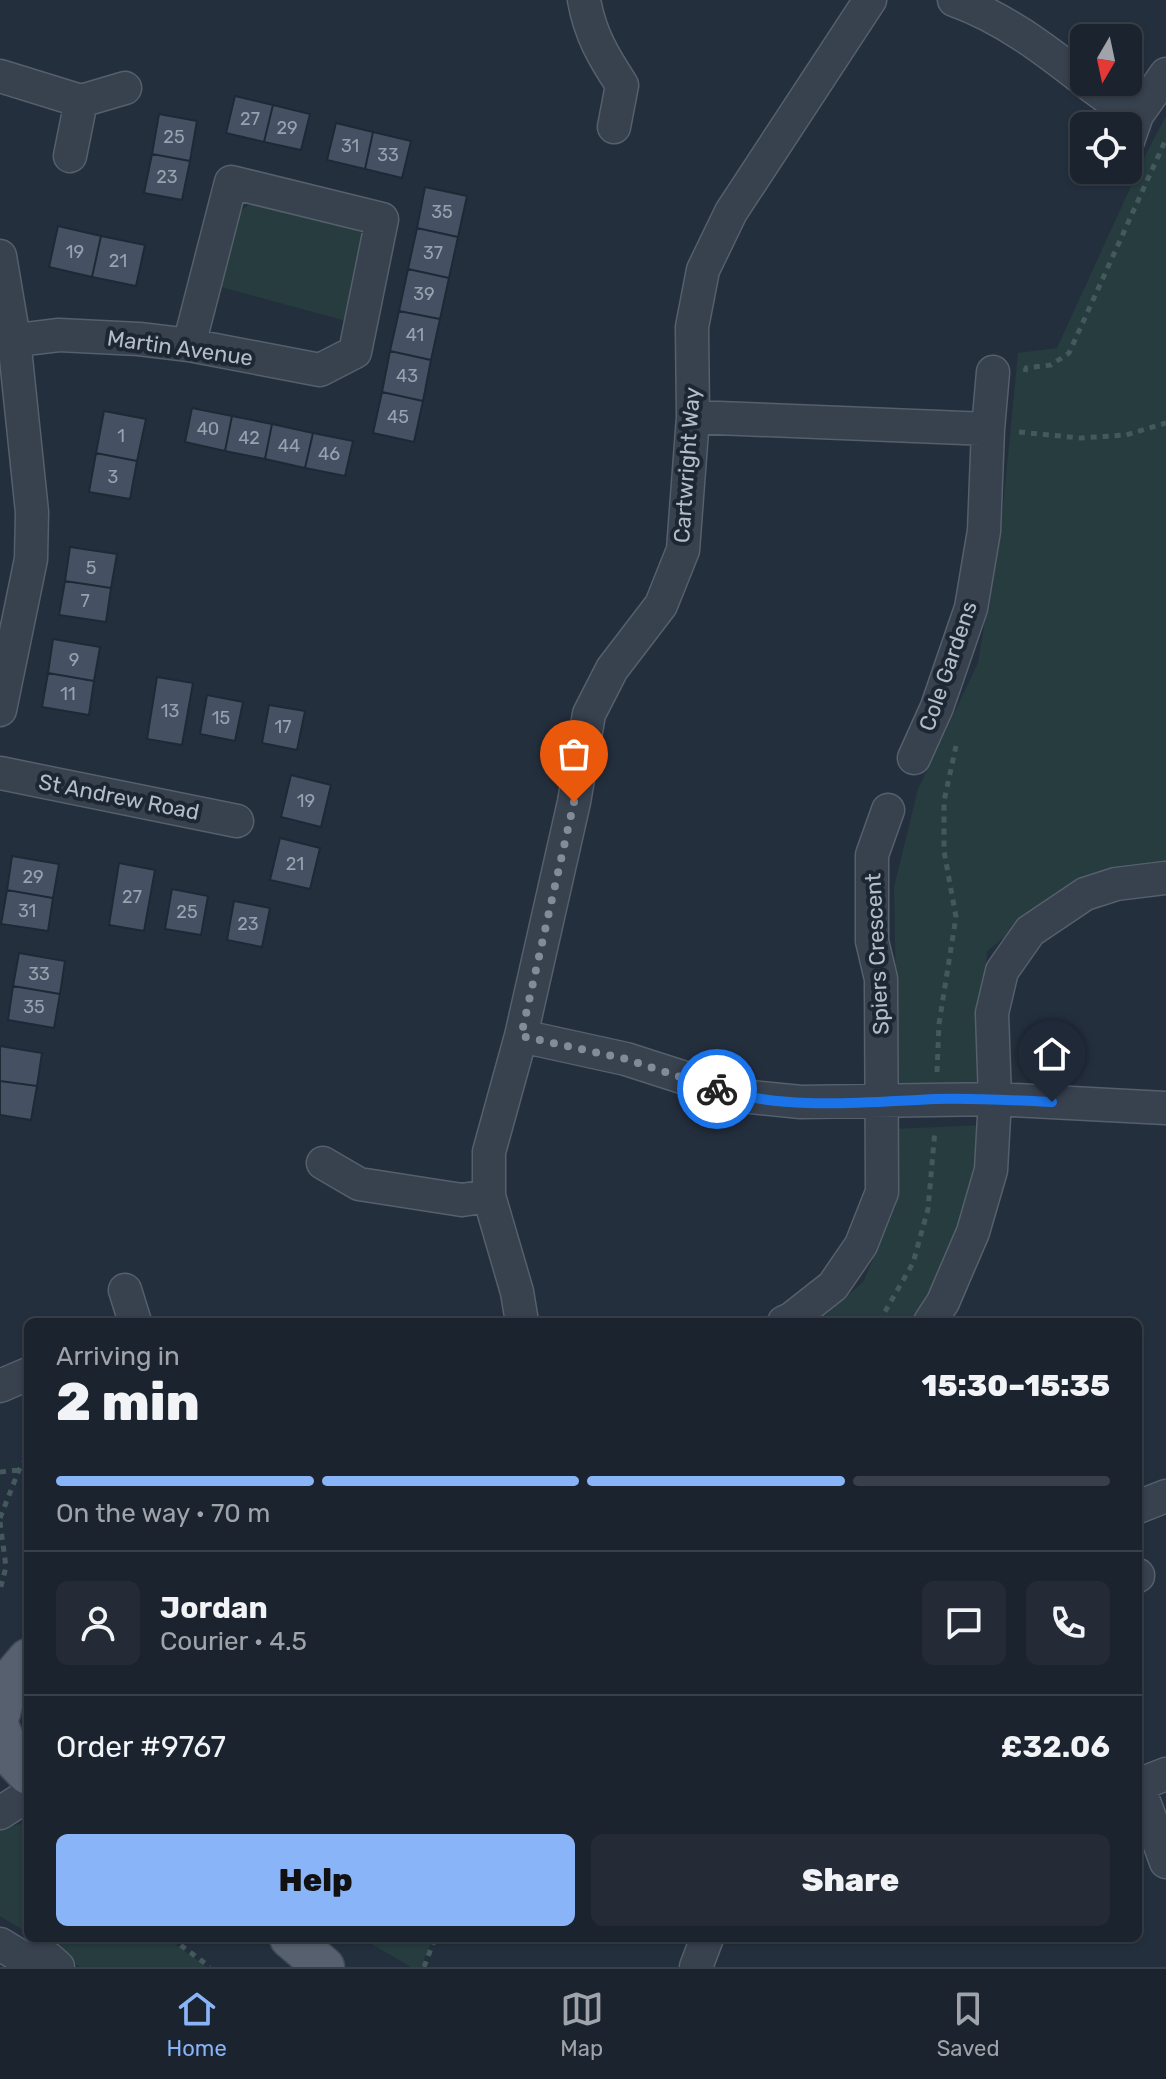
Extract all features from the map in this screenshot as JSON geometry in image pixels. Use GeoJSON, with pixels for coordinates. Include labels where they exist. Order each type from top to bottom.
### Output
{"type":"FeatureCollection","features":[{"type":"Feature","properties":{"kind":"main road"},"geometry":{"type":"LineString","coordinates":[[0,1658],[24,1657]]}},
{"type":"Feature","properties":{"kind":"main road"},"geometry":{"type":"LineString","coordinates":[[0,1713],[7,1684],[24,1662]]}},
{"type":"Feature","properties":{"kind":"main road"},"geometry":{"type":"LineString","coordinates":[[0,1732],[10,1755],[24,1770]]}},
{"type":"Feature","properties":{"kind":"main road"},"geometry":{"type":"LineString","coordinates":[[295,1942],[324,1967]]}},
{"type":"Feature","properties":{"kind":"street"},"geometry":{"type":"LineString","coordinates":[[584,0],[587,19],[601,53],[622,85],[614,127]]}},
{"type":"Feature","properties":{"kind":"street","name":"Cartwright Way"},"geometry":{"type":"LineString","coordinates":[[521,1318],[517,1292],[489,1196],[489,1152],[521,1036],[574,802],[589,714],[612,669],[661,605],[683,550],[693,417],[692,327],[703,270],[731,212],[870,0]]}},
{"type":"Feature","properties":{"kind":"street"},"geometry":{"type":"LineString","coordinates":[[954,0],[998,18],[1070,69]]}},
{"type":"Feature","properties":{"kind":"street"},"geometry":{"type":"LineString","coordinates":[[1142,112],[1166,74]]}},
{"type":"Feature","properties":{"kind":"street"},"geometry":{"type":"LineString","coordinates":[[0,76],[81,101],[125,88]]}},
{"type":"Feature","properties":{"kind":"street"},"geometry":{"type":"LineString","coordinates":[[1105,96],[1119,112]]}},
{"type":"Feature","properties":{"kind":"street"},"geometry":{"type":"LineString","coordinates":[[70,156],[81,101]]}},
{"type":"Feature","properties":{"kind":"street","name":"Martin Avenue"},"geometry":{"type":"LineString","coordinates":[[7,341],[59,335],[139,339],[189,345],[320,370],[355,352],[382,219],[231,182],[189,345]]}},
{"type":"Feature","properties":{"kind":"street"},"geometry":{"type":"LineString","coordinates":[[0,256],[7,341],[32,512],[31,559],[0,710]]}},
{"type":"Feature","properties":{"kind":"street","name":"Cole Gardens"},"geometry":{"type":"LineString","coordinates":[[914,758],[937,707],[971,608],[984,531],[985,491],[1004,430],[993,372]]}},
{"type":"Feature","properties":{"kind":"street"},"geometry":{"type":"LineString","coordinates":[[693,417],[1004,430]]}},
{"type":"Feature","properties":{"kind":"street","name":"St Andrew Road"},"geometry":{"type":"LineString","coordinates":[[0,773],[237,821]]}},
{"type":"Feature","properties":{"kind":"street","name":"Spiers Crescent"},"geometry":{"type":"LineString","coordinates":[[792,1318],[833,1286],[861,1245],[882,1192],[881,979],[872,941],[872,855],[888,810]]}},
{"type":"Feature","properties":{"kind":"street"},"geometry":{"type":"LineString","coordinates":[[933,1318],[943,1302],[973,1232],[991,1170],[995,1099],[992,1013],[1002,971],[1030,931],[1085,894],[1116,884],[1165,878]]}},
{"type":"Feature","properties":{"kind":"street"},"geometry":{"type":"LineString","coordinates":[[521,1036],[626,1059],[741,1096],[801,1102],[995,1099],[1166,1108]]}},
{"type":"Feature","properties":{"kind":"street"},"geometry":{"type":"LineString","coordinates":[[323,1163],[359,1184],[462,1200],[489,1196]]}},
{"type":"Feature","properties":{"kind":"street"},"geometry":{"type":"LineString","coordinates":[[125,1290],[134,1318]]}},
{"type":"Feature","properties":{"kind":"street"},"geometry":{"type":"LineString","coordinates":[[0,1386],[24,1376]]}},
{"type":"Feature","properties":{"kind":"street"},"geometry":{"type":"LineString","coordinates":[[1142,1505],[1166,1496]]}},
{"type":"Feature","properties":{"kind":"street"},"geometry":{"type":"LineString","coordinates":[[1142,1783],[1166,1774]]}},
{"type":"Feature","properties":{"kind":"street"},"geometry":{"type":"LineString","coordinates":[[1142,1796],[1166,1862]]}},
{"type":"Feature","properties":{"kind":"street"},"geometry":{"type":"LineString","coordinates":[[0,1813],[24,1798]]}},
{"type":"Feature","properties":{"kind":"street"},"geometry":{"type":"LineString","coordinates":[[696,1967],[705,1942]]}},
{"type":"Feature","properties":{"kind":"street"},"geometry":{"type":"LineString","coordinates":[[12,1951],[49,1959],[58,1967]]}},
{"type":"Feature","properties":{"kind":"path"},"geometry":{"type":"LineString","coordinates":[[1024,381],[1026,368],[1051,365],[1069,353],[1166,139]]}},
{"type":"Feature","properties":{"kind":"path"},"geometry":{"type":"LineString","coordinates":[[1004,430],[1020,419]]}},
{"type":"Feature","properties":{"kind":"path"},"geometry":{"type":"LineString","coordinates":[[1004,430],[1080,438],[1126,435],[1166,423]]}},
{"type":"Feature","properties":{"kind":"path"},"geometry":{"type":"LineString","coordinates":[[1004,430],[1018,445]]}},
{"type":"Feature","properties":{"kind":"path"},"geometry":{"type":"LineString","coordinates":[[881,1318],[913,1263],[928,1209],[934,1159],[939,1024],[956,917],[944,851],[944,801],[959,732]]}},
{"type":"Feature","properties":{"kind":"path"},"geometry":{"type":"LineString","coordinates":[[0,1590],[6,1567],[0,1520],[24,1462]]}},
{"type":"Feature","properties":{"kind":"path"},"geometry":{"type":"LineString","coordinates":[[0,1472],[19,1470]]}},
{"type":"Feature","properties":{"kind":"path"},"geometry":{"type":"LineString","coordinates":[[176,1942],[210,1967]]}},
{"type":"Feature","properties":{"kind":"path"},"geometry":{"type":"LineString","coordinates":[[424,1967],[433,1942]]}},
{"type":"Feature","properties":{"kind":"green space"},"geometry":{"type":"Polygon","coordinates":[[[1166,116],[1166,872],[1067,888],[987,951],[981,1037],[982,1092],[895,1095],[894,887],[918,789],[978,663],[1002,517],[1018,353],[1057,348],[1132,184],[1142,184],[1143,160],[1166,116]]]}},
{"type":"Feature","properties":{"kind":"green space"},"geometry":{"type":"Polygon","coordinates":[[[256,200],[360,225],[370,237],[350,322],[221,287],[240,211],[256,200]]]}},
{"type":"Feature","properties":{"kind":"green space"},"geometry":{"type":"Polygon","coordinates":[[[982,1125],[966,1224],[918,1318],[822,1318],[863,1282],[896,1206],[894,1129],[982,1125]]]}},
{"type":"Feature","properties":{"kind":"green space"},"geometry":{"type":"Polygon","coordinates":[[[24,1825],[24,1931],[0,1916],[0,1830],[24,1825]]]}},
{"type":"Feature","properties":{"kind":"green space"},"geometry":{"type":"Polygon","coordinates":[[[43,1942],[172,1942],[206,1967],[80,1967],[43,1942]]]}},
{"type":"Feature","properties":{"kind":"green space"},"geometry":{"type":"Polygon","coordinates":[[[368,1942],[431,1942],[421,1967],[411,1967],[368,1942]]]}},
{"type":"Feature","properties":{"kind":"building"},"geometry":{"type":"Polygon","coordinates":[[[235,96],[273,105],[264,142],[226,133],[235,96]]]}},
{"type":"Feature","properties":{"kind":"building"},"geometry":{"type":"Polygon","coordinates":[[[273,105],[310,114],[301,150],[264,142],[273,105]]]}},
{"type":"Feature","properties":{"kind":"building"},"geometry":{"type":"Polygon","coordinates":[[[159,114],[197,121],[190,161],[152,154],[159,114]]]}},
{"type":"Feature","properties":{"kind":"building"},"geometry":{"type":"Polygon","coordinates":[[[336,123],[373,132],[365,169],[327,160],[336,123]]]}},
{"type":"Feature","properties":{"kind":"building"},"geometry":{"type":"Polygon","coordinates":[[[373,132],[411,141],[402,178],[365,169],[373,132]]]}},
{"type":"Feature","properties":{"kind":"building"},"geometry":{"type":"Polygon","coordinates":[[[152,154],[190,161],[182,200],[144,193],[152,154]]]}},
{"type":"Feature","properties":{"kind":"building"},"geometry":{"type":"Polygon","coordinates":[[[425,187],[467,196],[458,237],[417,228],[425,187]]]}},
{"type":"Feature","properties":{"kind":"building"},"geometry":{"type":"Polygon","coordinates":[[[58,226],[101,236],[92,277],[49,267],[58,226]]]}},
{"type":"Feature","properties":{"kind":"building"},"geometry":{"type":"Polygon","coordinates":[[[417,228],[458,237],[449,278],[408,269],[417,228]]]}},
{"type":"Feature","properties":{"kind":"building"},"geometry":{"type":"Polygon","coordinates":[[[101,236],[145,245],[136,286],[92,277],[101,236]]]}},
{"type":"Feature","properties":{"kind":"building"},"geometry":{"type":"Polygon","coordinates":[[[408,269],[449,278],[440,319],[399,311],[408,269]]]}},
{"type":"Feature","properties":{"kind":"building"},"geometry":{"type":"Polygon","coordinates":[[[399,311],[440,319],[431,360],[390,351],[399,311]]]}},
{"type":"Feature","properties":{"kind":"building"},"geometry":{"type":"Polygon","coordinates":[[[390,351],[431,360],[423,401],[382,392],[390,351]]]}},
{"type":"Feature","properties":{"kind":"building"},"geometry":{"type":"Polygon","coordinates":[[[382,392],[423,401],[414,442],[373,433],[382,392]]]}},
{"type":"Feature","properties":{"kind":"building"},"geometry":{"type":"Polygon","coordinates":[[[192,408],[232,416],[225,451],[185,442],[192,408]]]}},
{"type":"Feature","properties":{"kind":"building"},"geometry":{"type":"Polygon","coordinates":[[[104,411],[146,419],[137,461],[96,453],[104,411]]]}},
{"type":"Feature","properties":{"kind":"building"},"geometry":{"type":"Polygon","coordinates":[[[232,416],[272,424],[265,459],[225,451],[232,416]]]}},
{"type":"Feature","properties":{"kind":"building"},"geometry":{"type":"Polygon","coordinates":[[[272,424],[313,433],[305,468],[265,459],[272,424]]]}},
{"type":"Feature","properties":{"kind":"building"},"geometry":{"type":"Polygon","coordinates":[[[313,433],[353,441],[345,476],[305,468],[313,433]]]}},
{"type":"Feature","properties":{"kind":"building"},"geometry":{"type":"Polygon","coordinates":[[[96,453],[137,461],[130,499],[89,492],[96,453]]]}},
{"type":"Feature","properties":{"kind":"building"},"geometry":{"type":"Polygon","coordinates":[[[70,547],[117,554],[111,588],[65,581],[70,547]]]}},
{"type":"Feature","properties":{"kind":"building"},"geometry":{"type":"Polygon","coordinates":[[[65,581],[111,588],[106,622],[59,615],[65,581]]]}},
{"type":"Feature","properties":{"kind":"building"},"geometry":{"type":"Polygon","coordinates":[[[53,639],[100,647],[94,681],[48,673],[53,639]]]}},
{"type":"Feature","properties":{"kind":"building"},"geometry":{"type":"Polygon","coordinates":[[[48,673],[94,681],[89,715],[42,707],[48,673]]]}},
{"type":"Feature","properties":{"kind":"building"},"geometry":{"type":"Polygon","coordinates":[[[157,677],[193,683],[182,745],[147,739],[157,677]]]}},
{"type":"Feature","properties":{"kind":"building"},"geometry":{"type":"Polygon","coordinates":[[[207,695],[243,702],[235,741],[200,734],[207,695]]]}},
{"type":"Feature","properties":{"kind":"building"},"geometry":{"type":"Polygon","coordinates":[[[269,705],[305,711],[297,750],[262,743],[269,705]]]}},
{"type":"Feature","properties":{"kind":"building"},"geometry":{"type":"Polygon","coordinates":[[[291,775],[331,785],[321,827],[281,817],[291,775]]]}},
{"type":"Feature","properties":{"kind":"building"},"geometry":{"type":"Polygon","coordinates":[[[280,838],[320,848],[310,889],[270,880],[280,838]]]}},
{"type":"Feature","properties":{"kind":"building"},"geometry":{"type":"Polygon","coordinates":[[[12,856],[59,864],[53,898],[7,890],[12,856]]]}},
{"type":"Feature","properties":{"kind":"building"},"geometry":{"type":"Polygon","coordinates":[[[119,863],[155,870],[144,931],[109,925],[119,863]]]}},
{"type":"Feature","properties":{"kind":"building"},"geometry":{"type":"Polygon","coordinates":[[[172,889],[208,896],[201,935],[165,929],[172,889]]]}},
{"type":"Feature","properties":{"kind":"building"},"geometry":{"type":"Polygon","coordinates":[[[7,890],[53,898],[48,931],[1,924],[7,890]]]}},
{"type":"Feature","properties":{"kind":"building"},"geometry":{"type":"Polygon","coordinates":[[[234,901],[270,908],[262,947],[227,940],[234,901]]]}},
{"type":"Feature","properties":{"kind":"building"},"geometry":{"type":"Polygon","coordinates":[[[19,953],[65,961],[60,994],[13,986],[19,953]]]}},
{"type":"Feature","properties":{"kind":"building"},"geometry":{"type":"Polygon","coordinates":[[[13,986],[60,994],[54,1028],[8,1020],[13,986]]]}},
{"type":"Feature","properties":{"kind":"building"},"geometry":{"type":"Polygon","coordinates":[[[0,1046],[42,1053],[37,1086],[0,1081],[0,1046]]]}},
{"type":"Feature","properties":{"kind":"building"},"geometry":{"type":"Polygon","coordinates":[[[0,1081],[37,1086],[31,1120],[0,1115],[0,1081]]]}},
{"type":"Feature","properties":{"kind":"way so far"},"geometry":{"type":"LineString","coordinates":[[574,802],[521,1036],[626,1059],[717,1089]]}},
{"type":"Feature","properties":{"kind":"route"},"geometry":{"type":"LineString","coordinates":[[717,1089],[741,1096],[801,1102],[936,1099],[1052,1102]]}}]}
